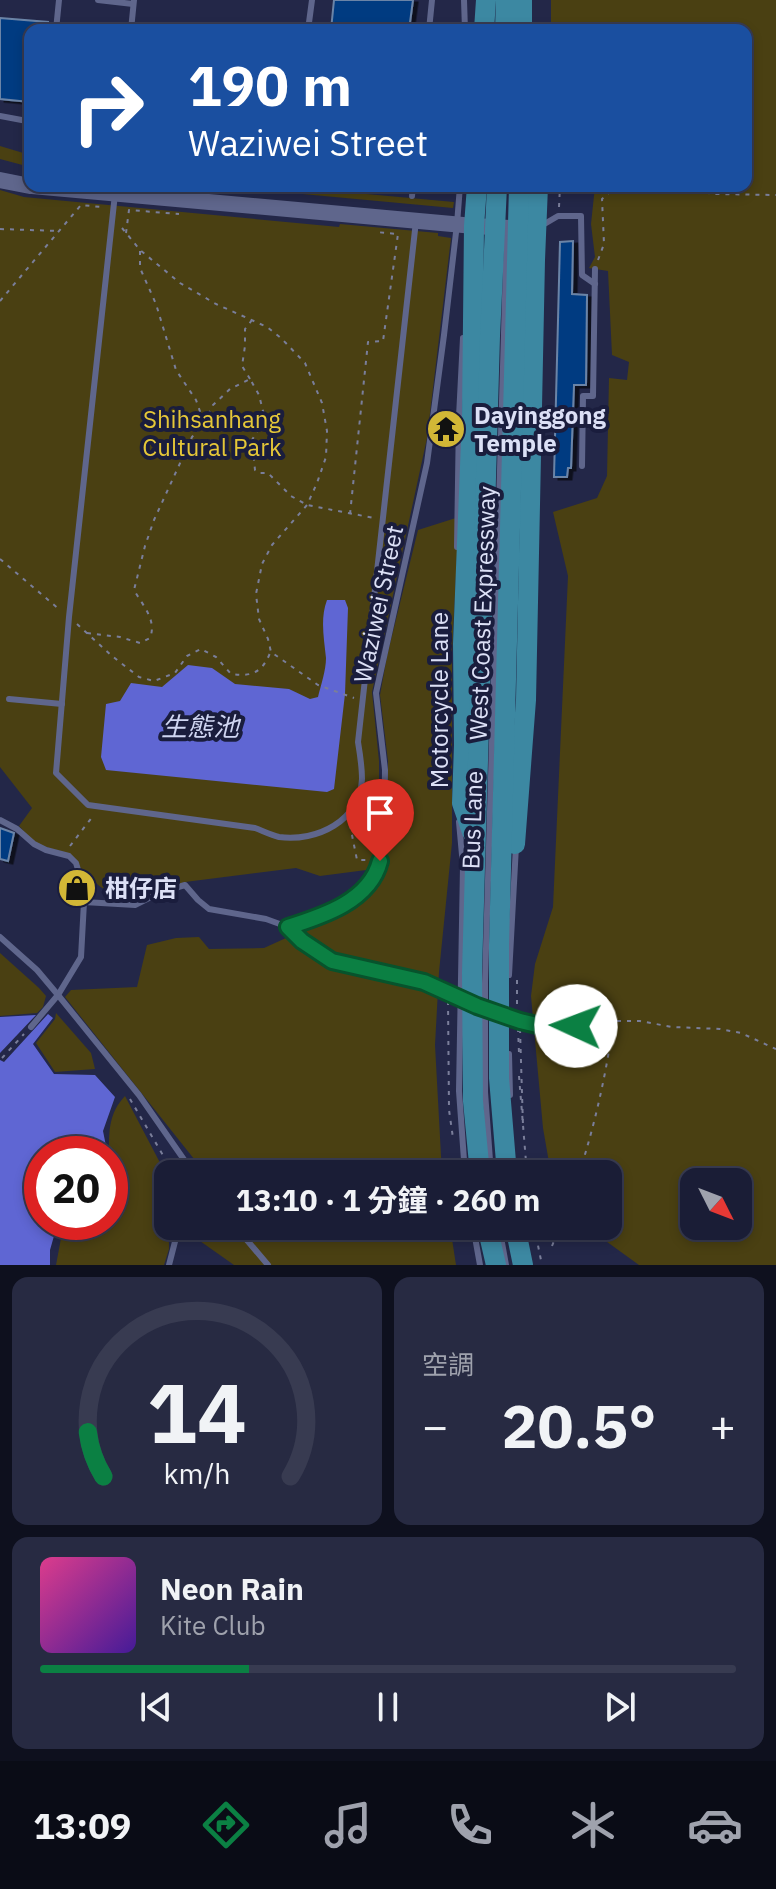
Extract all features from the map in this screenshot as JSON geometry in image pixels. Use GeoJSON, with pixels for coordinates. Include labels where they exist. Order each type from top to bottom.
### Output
{"type":"FeatureCollection","features":[{"type":"Feature","properties":{"kind":"highway"},"geometry":{"type":"LineString","coordinates":[[479,24],[486,0]]}},
{"type":"Feature","properties":{"kind":"highway"},"geometry":{"type":"LineString","coordinates":[[505,24],[506,0]]}},
{"type":"Feature","properties":{"kind":"highway"},"geometry":{"type":"LineString","coordinates":[[522,0],[529,24]]}},
{"type":"Feature","properties":{"kind":"highway"},"geometry":{"type":"LineString","coordinates":[[532,24],[536,0]]}},
{"type":"Feature","properties":{"kind":"highway"},"geometry":{"type":"LineString","coordinates":[[475,192],[466,225],[462,803],[476,843]]}},
{"type":"Feature","properties":{"kind":"highway","name":"West Coast Expressway"},"geometry":{"type":"LineString","coordinates":[[479,1160],[473,1101],[472,973],[497,192]]}},
{"type":"Feature","properties":{"kind":"highway","name":"West Coast Expressway"},"geometry":{"type":"LineString","coordinates":[[506,1160],[499,1078],[499,945],[519,192]]}},
{"type":"Feature","properties":{"kind":"highway"},"geometry":{"type":"LineString","coordinates":[[499,945],[505,938],[511,915],[524,726],[536,415],[538,192]]}},
{"type":"Feature","properties":{"kind":"highway"},"geometry":{"type":"LineString","coordinates":[[490,1240],[496,1265]]}},
{"type":"Feature","properties":{"kind":"highway"},"geometry":{"type":"LineString","coordinates":[[518,1240],[523,1265]]}},
{"type":"Feature","properties":{"kind":"street"},"geometry":{"type":"LineString","coordinates":[[0,180],[24,185]]}},
{"type":"Feature","properties":{"kind":"street"},"geometry":{"type":"LineString","coordinates":[[94,192],[537,229]]}},
{"type":"Feature","properties":{"kind":"lane"},"geometry":{"type":"LineString","coordinates":[[57,24],[59,0]]}},
{"type":"Feature","properties":{"kind":"lane"},"geometry":{"type":"LineString","coordinates":[[98,0],[134,2],[132,24]]}},
{"type":"Feature","properties":{"kind":"lane"},"geometry":{"type":"LineString","coordinates":[[309,24],[312,0]]}},
{"type":"Feature","properties":{"kind":"lane"},"geometry":{"type":"LineString","coordinates":[[430,24],[432,0]]}},
{"type":"Feature","properties":{"kind":"lane"},"geometry":{"type":"LineString","coordinates":[[464,0],[476,24]]}},
{"type":"Feature","properties":{"kind":"lane"},"geometry":{"type":"LineString","coordinates":[[0,116],[24,120]]}},
{"type":"Feature","properties":{"kind":"lane"},"geometry":{"type":"LineString","coordinates":[[412,192],[412,196]]}},
{"type":"Feature","properties":{"kind":"lane"},"geometry":{"type":"LineString","coordinates":[[461,192],[468,246],[465,308]]}},
{"type":"Feature","properties":{"kind":"lane"},"geometry":{"type":"LineString","coordinates":[[115,194],[69,617],[56,773],[88,805],[255,828],[278,837],[305,837],[328,829],[348,816],[357,801],[362,780],[358,742],[416,220]]}},
{"type":"Feature","properties":{"kind":"lane"},"geometry":{"type":"LineString","coordinates":[[537,229],[558,216],[581,216],[582,275],[595,284]]}},
{"type":"Feature","properties":{"kind":"lane","name":"Waziwei Street"},"geometry":{"type":"LineString","coordinates":[[288,927],[318,919],[355,898],[377,873],[384,824],[385,770],[376,693],[427,463],[466,225]]}},
{"type":"Feature","properties":{"kind":"lane","name":"Bus Lane"},"geometry":{"type":"LineString","coordinates":[[490,1160],[485,1092],[485,983],[507,228]]}},
{"type":"Feature","properties":{"kind":"lane"},"geometry":{"type":"LineString","coordinates":[[582,466],[583,396],[593,396],[595,269]]}},
{"type":"Feature","properties":{"kind":"lane"},"geometry":{"type":"LineString","coordinates":[[457,554],[465,416],[464,324]]}},
{"type":"Feature","properties":{"kind":"lane"},"geometry":{"type":"LineString","coordinates":[[508,987],[534,647],[536,415]]}},
{"type":"Feature","properties":{"kind":"lane","name":"Motorcycle Lane"},"geometry":{"type":"LineString","coordinates":[[456,600],[457,799],[463,866],[459,1091],[464,1160]]}},
{"type":"Feature","properties":{"kind":"lane"},"geometry":{"type":"LineString","coordinates":[[9,699],[62,704]]}},
{"type":"Feature","properties":{"kind":"lane"},"geometry":{"type":"LineString","coordinates":[[0,820],[17,829],[34,844],[70,858],[76,863],[83,886],[81,957],[58,995],[31,1027]]}},
{"type":"Feature","properties":{"kind":"lane"},"geometry":{"type":"LineString","coordinates":[[84,902],[135,905],[161,892],[185,885],[209,909],[266,919],[288,927],[302,941],[332,961],[424,982],[520,1021],[541,1026],[592,1027]]}},
{"type":"Feature","properties":{"kind":"lane"},"geometry":{"type":"LineString","coordinates":[[0,937],[37,970],[58,995],[139,1095],[184,1160]]}},
{"type":"Feature","properties":{"kind":"lane"},"geometry":{"type":"LineString","coordinates":[[508,1002],[509,1031]]}},
{"type":"Feature","properties":{"kind":"lane"},"geometry":{"type":"LineString","coordinates":[[509,1046],[511,1106]]}},
{"type":"Feature","properties":{"kind":"lane"},"geometry":{"type":"LineString","coordinates":[[169,1265],[175,1240]]}},
{"type":"Feature","properties":{"kind":"lane"},"geometry":{"type":"LineString","coordinates":[[247,1240],[268,1265]]}},
{"type":"Feature","properties":{"kind":"lane"},"geometry":{"type":"LineString","coordinates":[[476,1240],[480,1265]]}},
{"type":"Feature","properties":{"kind":"lane"},"geometry":{"type":"LineString","coordinates":[[502,1240],[506,1265]]}},
{"type":"Feature","properties":{"kind":"path"},"geometry":{"type":"LineString","coordinates":[[558,216],[560,192]]}},
{"type":"Feature","properties":{"kind":"path"},"geometry":{"type":"LineString","coordinates":[[595,269],[604,244],[602,199],[608,192]]}},
{"type":"Feature","properties":{"kind":"path"},"geometry":{"type":"LineString","coordinates":[[702,192],[776,195]]}},
{"type":"Feature","properties":{"kind":"path"},"geometry":{"type":"LineString","coordinates":[[0,301],[81,205],[101,207],[140,250],[180,283],[216,304],[253,319],[281,338],[305,363],[322,403],[327,431],[326,457],[307,505],[272,545],[262,564],[256,594],[259,619],[271,652],[266,663],[246,676],[231,674],[216,657],[201,649],[187,656],[175,673],[154,681],[139,677],[0,559]]}},
{"type":"Feature","properties":{"kind":"path"},"geometry":{"type":"LineString","coordinates":[[126,233],[129,210],[176,214]]}},
{"type":"Feature","properties":{"kind":"path"},"geometry":{"type":"LineString","coordinates":[[0,229],[60,231]]}},
{"type":"Feature","properties":{"kind":"path"},"geometry":{"type":"LineString","coordinates":[[350,515],[368,342],[383,341],[398,234],[373,232]]}},
{"type":"Feature","properties":{"kind":"path"},"geometry":{"type":"LineString","coordinates":[[140,250],[140,268],[156,304],[172,361],[196,400],[204,423]]}},
{"type":"Feature","properties":{"kind":"path"},"geometry":{"type":"LineString","coordinates":[[253,319],[245,329],[242,366],[259,395],[264,415],[252,440],[255,470],[268,473],[291,496],[307,505],[383,520]]}},
{"type":"Feature","properties":{"kind":"path"},"geometry":{"type":"LineString","coordinates":[[87,633],[140,643],[150,638],[153,629],[151,619],[134,590],[145,546],[174,472],[192,437],[213,405],[230,389],[250,379]]}},
{"type":"Feature","properties":{"kind":"path"},"geometry":{"type":"LineString","coordinates":[[204,423],[230,424],[241,420],[260,426]]}},
{"type":"Feature","properties":{"kind":"path"},"geometry":{"type":"LineString","coordinates":[[271,652],[318,685],[350,697]]}},
{"type":"Feature","properties":{"kind":"path"},"geometry":{"type":"LineString","coordinates":[[70,858],[69,849],[73,842],[102,807]]}},
{"type":"Feature","properties":{"kind":"path"},"geometry":{"type":"LineString","coordinates":[[348,816],[357,860],[380,861]]}},
{"type":"Feature","properties":{"kind":"path"},"geometry":{"type":"LineString","coordinates":[[449,993],[449,1110],[454,1147]]}},
{"type":"Feature","properties":{"kind":"path"},"geometry":{"type":"LineString","coordinates":[[520,1021],[525,1160]]}},
{"type":"Feature","properties":{"kind":"path"},"geometry":{"type":"LineString","coordinates":[[576,1026],[594,1021],[640,1021],[672,1027],[720,1029],[741,1033],[776,1049]]}},
{"type":"Feature","properties":{"kind":"path"},"geometry":{"type":"LineString","coordinates":[[2,1058],[31,1027]]}},
{"type":"Feature","properties":{"kind":"path"},"geometry":{"type":"LineString","coordinates":[[584,1160],[604,1084],[612,1031],[592,1027]]}},
{"type":"Feature","properties":{"kind":"path"},"geometry":{"type":"LineString","coordinates":[[125,1091],[166,1160]]}},
{"type":"Feature","properties":{"kind":"path"},"geometry":{"type":"LineString","coordinates":[[537,1240],[542,1265]]}},
{"type":"Feature","properties":{"kind":"path"},"geometry":{"type":"LineString","coordinates":[[552,1246],[554,1240]]}},
{"type":"Feature","properties":{"kind":"green space"},"geometry":{"type":"Polygon","coordinates":[[[551,0],[776,0],[776,1265],[639,1265],[604,1240],[622,1240],[622,1160],[549,1160],[531,996],[535,964],[553,907],[568,576],[553,512],[597,498],[607,476],[609,378],[627,380],[629,362],[612,355],[608,271],[589,268],[595,257],[591,224],[594,192],[752,192],[752,24],[551,24],[551,0]]]}},
{"type":"Feature","properties":{"kind":"green space"},"geometry":{"type":"Polygon","coordinates":[[[0,146],[24,153],[24,165],[0,159],[0,146]]]}},
{"type":"Feature","properties":{"kind":"green space","name":"Shihsanhang Cultural Park"},"geometry":{"type":"Polygon","coordinates":[[[0,190],[24,197],[339,227],[340,224],[438,233],[438,236],[451,238],[427,438],[372,692],[379,761],[379,836],[374,869],[320,876],[296,868],[185,882],[128,903],[128,892],[106,890],[91,876],[84,878],[77,860],[72,856],[36,843],[19,826],[32,808],[0,767],[0,190]]]}},
{"type":"Feature","properties":{"kind":"green space"},"geometry":{"type":"Polygon","coordinates":[[[281,192],[345,192],[454,202],[453,208],[281,192]]]}},
{"type":"Feature","properties":{"kind":"green space"},"geometry":{"type":"Polygon","coordinates":[[[459,517],[452,651],[452,843],[435,1045],[441,1160],[195,1160],[65,997],[71,990],[137,987],[147,945],[176,938],[199,937],[209,949],[264,948],[352,908],[380,874],[388,836],[388,761],[380,695],[418,530],[459,517]]]}},
{"type":"Feature","properties":{"kind":"green space"},"geometry":{"type":"Polygon","coordinates":[[[0,953],[46,996],[43,1007],[37,1013],[0,1016],[0,953]]]}},
{"type":"Feature","properties":{"kind":"green space"},"geometry":{"type":"Polygon","coordinates":[[[56,1013],[91,1053],[95,1069],[55,1072],[36,1043],[55,1019],[56,1013]]]}},
{"type":"Feature","properties":{"kind":"green space"},"geometry":{"type":"Polygon","coordinates":[[[125,1096],[159,1160],[154,1160],[154,1240],[169,1240],[164,1265],[56,1265],[61,1240],[128,1240],[128,1136],[110,1136],[116,1109],[125,1096]]]}},
{"type":"Feature","properties":{"kind":"green space"},"geometry":{"type":"Polygon","coordinates":[[[199,1240],[452,1240],[456,1265],[234,1265],[199,1240]]]}},
{"type":"Feature","properties":{"kind":"water","name":"生態池"},"geometry":{"type":"Polygon","coordinates":[[[327,600],[345,600],[348,608],[345,694],[334,789],[327,792],[106,770],[101,757],[106,704],[120,701],[131,683],[162,687],[188,665],[212,668],[235,684],[289,689],[310,699],[318,697],[326,663],[323,621],[327,600]]]}},
{"type":"Feature","properties":{"kind":"water"},"geometry":{"type":"Polygon","coordinates":[[[48,1014],[53,1018],[33,1044],[54,1074],[95,1075],[115,1097],[104,1136],[24,1136],[24,1240],[53,1240],[50,1265],[0,1265],[0,1060],[4,1062],[48,1014]]]}},
{"type":"Feature","properties":{"kind":"water"},"geometry":{"type":"Polygon","coordinates":[[[36,1015],[0,1053],[0,1017],[36,1015]]]}},
{"type":"Feature","properties":{"kind":"building"},"geometry":{"type":"Polygon","coordinates":[[[334,0],[413,0],[410,24],[332,24],[334,0]]]}},
{"type":"Feature","properties":{"kind":"building"},"geometry":{"type":"Polygon","coordinates":[[[0,18],[48,22],[24,24],[24,101],[0,99],[0,18]]]}},
{"type":"Feature","properties":{"kind":"building"},"geometry":{"type":"Polygon","coordinates":[[[573,241],[572,294],[587,295],[586,385],[574,385],[571,468],[568,468],[567,477],[554,477],[560,242],[573,241]]]}},
{"type":"Feature","properties":{"kind":"building","name":"Dayinggong Temple"},"geometry":{"type":"Polygon","coordinates":[[[443,420],[454,425],[449,438],[438,434],[443,420]]]}},
{"type":"Feature","properties":{"kind":"building"},"geometry":{"type":"Polygon","coordinates":[[[0,828],[14,833],[8,861],[0,859],[0,828]]]}},
{"type":"Feature","properties":{"kind":"place","name":"Dayinggong Temple"},"geometry":{"type":"Point","coordinates":[446,429]}},
{"type":"Feature","properties":{"kind":"place","name":"柑仔店"},"geometry":{"type":"Point","coordinates":[77,888]}},
{"type":"Feature","properties":{"kind":"route"},"geometry":{"type":"LineString","coordinates":[[380,861],[377,873],[355,898],[318,919],[288,927],[302,941],[332,961],[424,982],[520,1021],[541,1026],[576,1026]]}}]}
